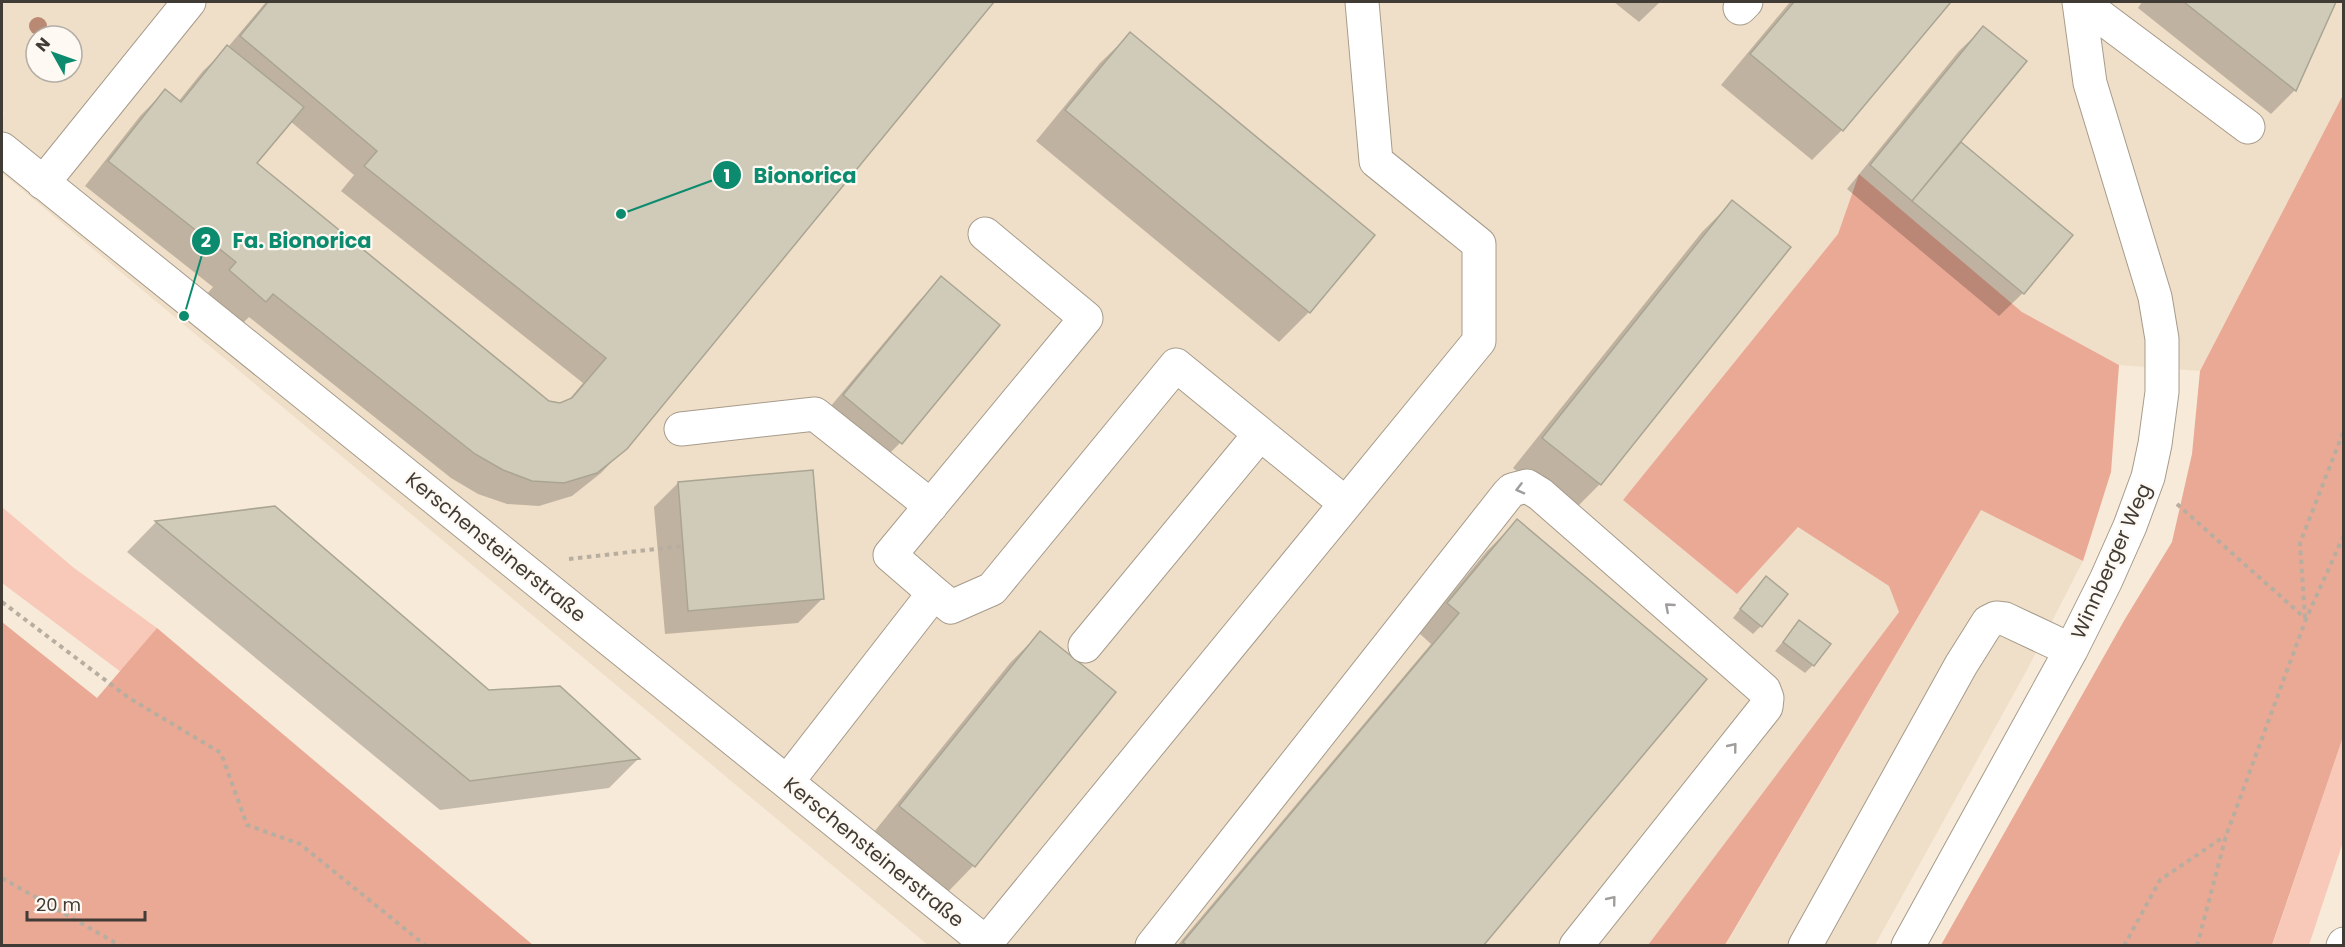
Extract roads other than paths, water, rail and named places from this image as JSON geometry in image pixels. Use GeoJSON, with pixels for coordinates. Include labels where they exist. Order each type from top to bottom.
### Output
{"type":"FeatureCollection","features":[{"type":"Feature","properties":{"kind":"street"},"geometry":{"type":"LineString","coordinates":[[43,183],[189,2]]}},
{"type":"Feature","properties":{"kind":"street"},"geometry":{"type":"LineString","coordinates":[[988,944],[1479,341],[1479,244],[1376,161],[1362,2]]}},
{"type":"Feature","properties":{"kind":"street"},"geometry":{"type":"LineString","coordinates":[[2080,2],[2248,127]]}},
{"type":"Feature","properties":{"kind":"street","name":"Winnberger Weg"},"geometry":{"type":"LineString","coordinates":[[1908,945],[2071,650],[2106,580],[2130,526],[2148,477],[2162,392],[2162,339],[2155,297],[2090,83],[2080,2]]}},
{"type":"Feature","properties":{"kind":"street","name":"Kerschensteinerstraße"},"geometry":{"type":"LineString","coordinates":[[2,149],[988,944]]}},
{"type":"Feature","properties":{"kind":"street"},"geometry":{"type":"LineString","coordinates":[[985,234],[1086,318],[890,555],[951,607],[992,589],[1176,365],[1345,503]]}},
{"type":"Feature","properties":{"kind":"street"},"geometry":{"type":"LineString","coordinates":[[681,429],[815,414],[931,506]]}},
{"type":"Feature","properties":{"kind":"street"},"geometry":{"type":"LineString","coordinates":[[1085,646],[1260,434]]}},
{"type":"Feature","properties":{"kind":"street"},"geometry":{"type":"LineString","coordinates":[[1152,945],[1508,494],[1512,490],[1527,486],[1540,494],[1764,690],[1767,698],[1766,707],[1575,945]]}},
{"type":"Feature","properties":{"kind":"street"},"geometry":{"type":"LineString","coordinates":[[787,782],[934,593]]}},
{"type":"Feature","properties":{"kind":"street"},"geometry":{"type":"LineString","coordinates":[[1805,945],[1955,675],[1988,622],[1996,618],[2005,620],[2071,650]]}},
{"type":"Feature","properties":{"kind":"place","name":"Bionorica"},"geometry":{"type":"Point","coordinates":[621,214]}},
{"type":"Feature","properties":{"kind":"place","name":"Fa. Bionorica"},"geometry":{"type":"Point","coordinates":[184,316]}}]}
